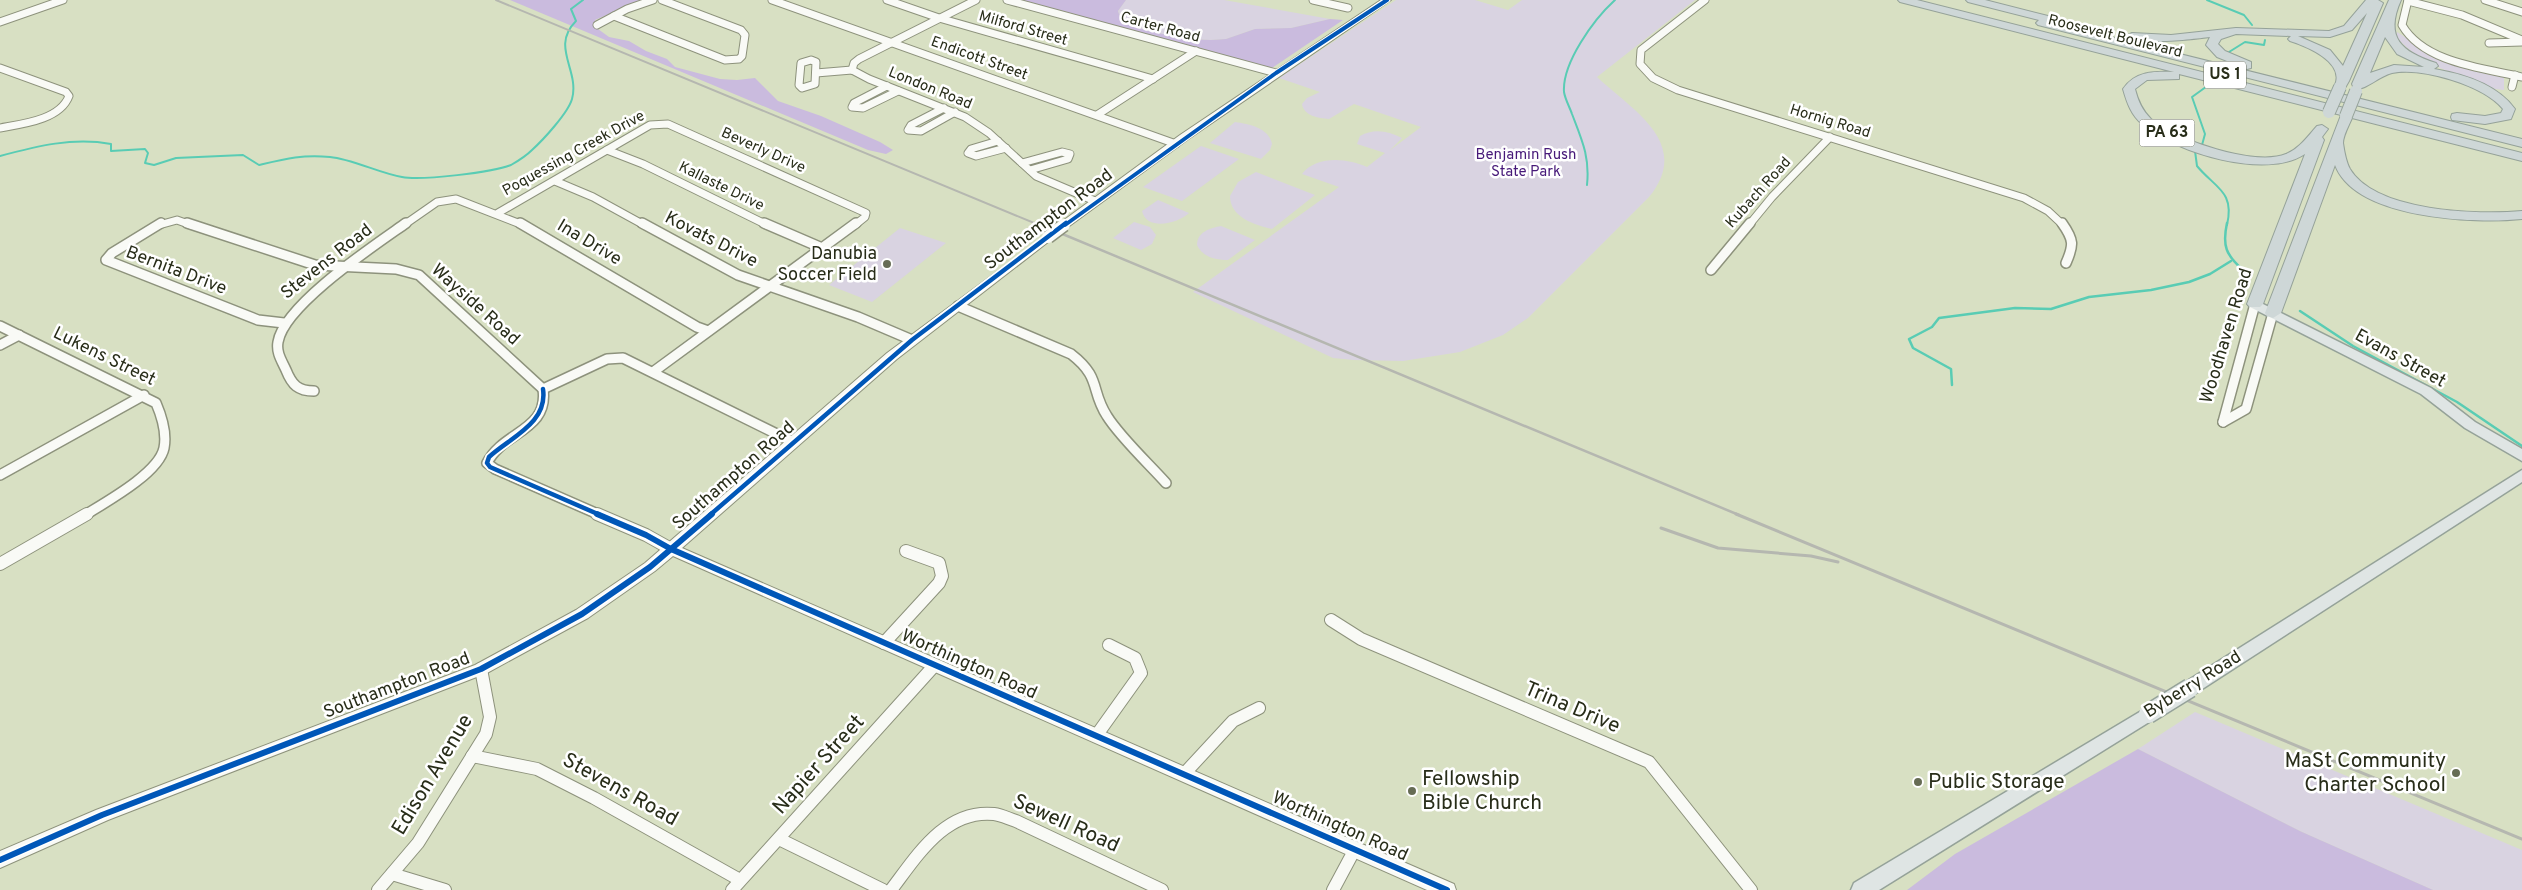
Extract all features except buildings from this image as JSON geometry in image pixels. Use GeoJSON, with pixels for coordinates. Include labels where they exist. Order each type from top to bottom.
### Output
{"type":"FeatureCollection","features":[{"type":"Feature","properties":{"kind":"highway","name":"Roosevelt Boulevard"},"geometry":{"type":"LineString","coordinates":[[1904,0],[2522,157]]}},
{"type":"Feature","properties":{"kind":"highway","name":"Roosevelt Boulevard"},"geometry":{"type":"LineString","coordinates":[[1928,0],[2522,150]]}},
{"type":"Feature","properties":{"kind":"highway","name":"Roosevelt Boulevard"},"geometry":{"type":"LineString","coordinates":[[1952,0],[2522,143]]}},
{"type":"Feature","properties":{"kind":"highway","name":"Roosevelt Boulevard"},"geometry":{"type":"LineString","coordinates":[[1972,0],[2522,137]]}},
{"type":"Feature","properties":{"kind":"highway"},"geometry":{"type":"LineString","coordinates":[[2074,26],[2157,38],[2236,31],[2324,34],[2348,28],[2372,0]]}},
{"type":"Feature","properties":{"kind":"highway","name":"Woodhaven Road"},"geometry":{"type":"LineString","coordinates":[[2254,304],[2322,129],[2378,0]]}},
{"type":"Feature","properties":{"kind":"highway","name":"Woodhaven Road"},"geometry":{"type":"LineString","coordinates":[[2273,313],[2346,116],[2394,0]]}},
{"type":"Feature","properties":{"kind":"highway"},"geometry":{"type":"LineString","coordinates":[[2390,12],[2392,22],[2390,35],[2400,49],[2422,62],[2488,89],[2522,111]]}},
{"type":"Feature","properties":{"kind":"highway"},"geometry":{"type":"LineString","coordinates":[[2276,75],[2226,56],[2214,47],[2212,41],[2219,36],[2239,33],[2265,34],[2298,40],[2329,54],[2338,64],[2341,84]]}},
{"type":"Feature","properties":{"kind":"highway"},"geometry":{"type":"LineString","coordinates":[[2167,48],[2228,69]]}},
{"type":"Feature","properties":{"kind":"highway"},"geometry":{"type":"LineString","coordinates":[[2357,88],[2378,73],[2389,70],[2427,71],[2456,78],[2484,90],[2503,102],[2509,112],[2504,117],[2485,120],[2418,110]]}},
{"type":"Feature","properties":{"kind":"highway","name":"PA 63"},"geometry":{"type":"LineString","coordinates":[[2234,85],[2185,77],[2153,76],[2134,82],[2129,92],[2136,109],[2160,129],[2197,147],[2236,159],[2266,162],[2290,158],[2299,154],[2322,129]]}},
{"type":"Feature","properties":{"kind":"highway"},"geometry":{"type":"LineString","coordinates":[[2453,140],[2522,167]]}},
{"type":"Feature","properties":{"kind":"highway"},"geometry":{"type":"LineString","coordinates":[[2337,143],[2341,165],[2345,172],[2360,186],[2384,199],[2416,209],[2457,216],[2491,218],[2522,215]]}},
{"type":"Feature","properties":{"kind":"main road","name":"Evans Street"},"geometry":{"type":"LineString","coordinates":[[2254,304],[2426,392],[2470,425],[2522,456]]}},
{"type":"Feature","properties":{"kind":"main road","name":"Byberry Road"},"geometry":{"type":"LineString","coordinates":[[1861,890],[2190,688],[2522,475]]}},
{"type":"Feature","properties":{"kind":"street"},"geometry":{"type":"LineString","coordinates":[[0,22],[62,0]]}},
{"type":"Feature","properties":{"kind":"street"},"geometry":{"type":"LineString","coordinates":[[597,25],[653,0]]}},
{"type":"Feature","properties":{"kind":"street"},"geometry":{"type":"LineString","coordinates":[[614,16],[725,60],[741,58],[745,35],[741,30],[662,0]]}},
{"type":"Feature","properties":{"kind":"street","name":"Endicott Street"},"geometry":{"type":"LineString","coordinates":[[772,0],[1176,144]]}},
{"type":"Feature","properties":{"kind":"street","name":"Milford Street"},"geometry":{"type":"LineString","coordinates":[[888,0],[939,18],[1152,79]]}},
{"type":"Feature","properties":{"kind":"street"},"geometry":{"type":"LineString","coordinates":[[816,73],[852,70],[856,61],[976,0]]}},
{"type":"Feature","properties":{"kind":"street","name":"Carter Road"},"geometry":{"type":"LineString","coordinates":[[1007,0],[1276,73]]}},
{"type":"Feature","properties":{"kind":"street"},"geometry":{"type":"LineString","coordinates":[[1315,0],[1348,8]]}},
{"type":"Feature","properties":{"kind":"street","name":"Southampton Road"},"geometry":{"type":"LineString","coordinates":[[0,860],[110,812],[481,669],[582,614],[642,573],[912,340],[1096,201],[1276,73],[1387,0]]}},
{"type":"Feature","properties":{"kind":"street","name":"Hornig Road"},"geometry":{"type":"LineString","coordinates":[[1705,0],[1643,48],[1639,60],[1645,71],[1658,81],[1678,90],[2000,189],[2035,204],[2055,217],[2069,234],[2072,246],[2066,263]]}},
{"type":"Feature","properties":{"kind":"street"},"geometry":{"type":"LineString","coordinates":[[2485,0],[2522,12]]}},
{"type":"Feature","properties":{"kind":"street"},"geometry":{"type":"LineString","coordinates":[[2512,87],[2518,76],[2467,63],[2429,50],[2411,40],[2403,30],[2402,25],[2408,1],[2469,17],[2522,41]]}},
{"type":"Feature","properties":{"kind":"street"},"geometry":{"type":"LineString","coordinates":[[2489,44],[2522,41]]}},
{"type":"Feature","properties":{"kind":"street"},"geometry":{"type":"LineString","coordinates":[[1097,115],[1196,51]]}},
{"type":"Feature","properties":{"kind":"street"},"geometry":{"type":"LineString","coordinates":[[0,68],[66,92],[69,96],[67,102],[50,114],[0,128]]}},
{"type":"Feature","properties":{"kind":"street","name":"London Road"},"geometry":{"type":"LineString","coordinates":[[852,70],[898,91],[955,112],[982,127],[1030,170],[1053,184],[1096,201]]}},
{"type":"Feature","properties":{"kind":"street"},"geometry":{"type":"LineString","coordinates":[[887,86],[854,103],[852,107],[863,108],[898,91]]}},
{"type":"Feature","properties":{"kind":"street"},"geometry":{"type":"LineString","coordinates":[[944,108],[911,125],[908,130],[915,132],[923,130],[955,112]]}},
{"type":"Feature","properties":{"kind":"street","name":"Poquessing Creek Drive"},"geometry":{"type":"LineString","coordinates":[[498,213],[650,125],[665,123]]}},
{"type":"Feature","properties":{"kind":"street","name":"Beverly Drive"},"geometry":{"type":"LineString","coordinates":[[665,123],[864,212],[864,217],[822,248]]}},
{"type":"Feature","properties":{"kind":"street","name":"Kubach Road"},"geometry":{"type":"LineString","coordinates":[[1711,270],[1768,202],[1830,137]]}},
{"type":"Feature","properties":{"kind":"street"},"geometry":{"type":"LineString","coordinates":[[998,141],[971,149],[968,153],[976,156],[1006,148]]}},
{"type":"Feature","properties":{"kind":"street","name":"Kallaste Drive"},"geometry":{"type":"LineString","coordinates":[[608,150],[643,164],[790,236],[822,248]]}},
{"type":"Feature","properties":{"kind":"street"},"geometry":{"type":"LineString","coordinates":[[1022,163],[1062,152],[1070,154],[1068,159],[1030,170]]}},
{"type":"Feature","properties":{"kind":"street","name":"Kovats Drive"},"geometry":{"type":"LineString","coordinates":[[555,181],[593,196],[738,275],[858,317],[912,340]]}},
{"type":"Feature","properties":{"kind":"street","name":"Ina Drive"},"geometry":{"type":"LineString","coordinates":[[446,199],[456,199],[529,226],[697,327],[708,331]]}},
{"type":"Feature","properties":{"kind":"street","name":"Stevens Road"},"geometry":{"type":"LineString","coordinates":[[314,391],[302,391],[293,386],[278,358],[278,338],[284,323],[313,293],[437,202],[446,199]]}},
{"type":"Feature","properties":{"kind":"street","name":"Bernita Drive"},"geometry":{"type":"LineString","coordinates":[[201,228],[177,220],[167,221],[112,253],[106,260],[258,320],[284,323]]}},
{"type":"Feature","properties":{"kind":"street","name":"Wayside Road"},"geometry":{"type":"LineString","coordinates":[[201,228],[315,265],[334,267],[351,265],[402,270],[420,275],[543,389]]}},
{"type":"Feature","properties":{"kind":"street"},"geometry":{"type":"LineString","coordinates":[[652,372],[822,248]]}},
{"type":"Feature","properties":{"kind":"street","name":"Woodhaven Road"},"geometry":{"type":"LineString","coordinates":[[2254,304],[2222,422],[2246,408],[2273,313]]}},
{"type":"Feature","properties":{"kind":"street"},"geometry":{"type":"LineString","coordinates":[[958,306],[1071,354],[1082,361],[1095,376],[1099,395],[1107,416],[1166,483]]}},
{"type":"Feature","properties":{"kind":"street","name":"Lukens Street"},"geometry":{"type":"LineString","coordinates":[[0,326],[156,402],[165,444],[162,455],[149,472],[124,490],[0,564]]}},
{"type":"Feature","properties":{"kind":"street"},"geometry":{"type":"LineString","coordinates":[[0,345],[19,335]]}},
{"type":"Feature","properties":{"kind":"street"},"geometry":{"type":"LineString","coordinates":[[543,389],[611,358],[622,358],[793,442]]}},
{"type":"Feature","properties":{"kind":"street","name":"Worthington Road"},"geometry":{"type":"LineString","coordinates":[[543,389],[544,401],[539,416],[489,458],[487,464],[494,469],[934,666],[1448,890]]}},
{"type":"Feature","properties":{"kind":"street"},"geometry":{"type":"LineString","coordinates":[[0,475],[144,395]]}},
{"type":"Feature","properties":{"kind":"street"},"geometry":{"type":"LineString","coordinates":[[884,643],[939,583],[942,576],[939,563],[906,551]]}},
{"type":"Feature","properties":{"kind":"street","name":"Trina Drive"},"geometry":{"type":"LineString","coordinates":[[1331,620],[1361,640],[1649,762],[1751,890]]}},
{"type":"Feature","properties":{"kind":"street"},"geometry":{"type":"LineString","coordinates":[[1096,736],[1141,673],[1141,666],[1136,657],[1109,645]]}},
{"type":"Feature","properties":{"kind":"street","name":"Napier Street"},"geometry":{"type":"LineString","coordinates":[[736,885],[934,666]]}},
{"type":"Feature","properties":{"kind":"street","name":"Edison Avenue"},"geometry":{"type":"LineString","coordinates":[[378,890],[418,843],[486,734],[490,717],[481,669]]}},
{"type":"Feature","properties":{"kind":"street"},"geometry":{"type":"LineString","coordinates":[[1184,774],[1234,721],[1260,708]]}},
{"type":"Feature","properties":{"kind":"street","name":"Stevens Road"},"geometry":{"type":"LineString","coordinates":[[472,756],[537,769],[594,798],[736,885]]}},
{"type":"Feature","properties":{"kind":"street","name":"Sewell Road"},"geometry":{"type":"LineString","coordinates":[[891,890],[928,843],[946,826],[970,816],[995,814],[1016,821],[1162,890]]}},
{"type":"Feature","properties":{"kind":"street"},"geometry":{"type":"LineString","coordinates":[[779,839],[883,890]]}},
{"type":"Feature","properties":{"kind":"street"},"geometry":{"type":"LineString","coordinates":[[1333,890],[1355,850]]}},
{"type":"Feature","properties":{"kind":"street"},"geometry":{"type":"LineString","coordinates":[[392,874],[445,890]]}},
{"type":"Feature","properties":{"kind":"green space"},"geometry":{"type":"Polygon","coordinates":[[[1126,0],[1224,0],[1330,19],[1291,28],[1255,29],[1226,39],[1187,39],[1138,28],[1121,20],[1118,11],[1126,0]]]}},
{"type":"Feature","properties":{"kind":"green space","name":"Benjamin Rush State Park"},"geometry":{"type":"Polygon","coordinates":[[[1396,0],[1475,0],[1508,10],[1522,0],[1695,0],[1597,77],[1653,129],[1661,144],[1664,160],[1661,178],[1649,197],[1528,318],[1503,335],[1460,352],[1403,361],[1333,358],[1193,292],[1339,187],[1302,174],[1308,168],[1324,161],[1333,160],[1342,160],[1367,167],[1385,153],[1357,144],[1360,136],[1370,132],[1381,131],[1402,138],[1389,151],[1421,127],[1354,104],[1329,119],[1312,116],[1303,108],[1302,104],[1307,98],[1320,92],[1279,78],[1396,0]]]}},
{"type":"Feature","properties":{"kind":"green space"},"geometry":{"type":"Polygon","coordinates":[[[2397,32],[2432,54],[2504,75],[2504,90],[2495,89],[2428,62],[2405,46],[2396,36],[2397,32]]]}},
{"type":"Feature","properties":{"kind":"green space"},"geometry":{"type":"Polygon","coordinates":[[[1235,122],[1258,128],[1267,134],[1272,144],[1270,150],[1261,159],[1210,143],[1235,122]]]}},
{"type":"Feature","properties":{"kind":"green space"},"geometry":{"type":"Polygon","coordinates":[[[1201,146],[1239,159],[1182,201],[1143,187],[1201,146]]]}},
{"type":"Feature","properties":{"kind":"green space"},"geometry":{"type":"Polygon","coordinates":[[[1256,172],[1315,195],[1272,229],[1258,225],[1239,215],[1231,203],[1230,196],[1238,182],[1256,172]]]}},
{"type":"Feature","properties":{"kind":"green space"},"geometry":{"type":"Polygon","coordinates":[[[1158,200],[1189,213],[1178,220],[1164,224],[1150,222],[1145,218],[1142,211],[1158,200]]]}},
{"type":"Feature","properties":{"kind":"green space"},"geometry":{"type":"Polygon","coordinates":[[[1134,222],[1150,227],[1156,235],[1152,244],[1141,250],[1113,238],[1134,222]]]}},
{"type":"Feature","properties":{"kind":"green space"},"geometry":{"type":"Polygon","coordinates":[[[1221,226],[1255,240],[1228,260],[1210,257],[1199,249],[1197,245],[1199,237],[1205,231],[1221,226]]]}},
{"type":"Feature","properties":{"kind":"green space","name":"Danubia Soccer Field"},"geometry":{"type":"Polygon","coordinates":[[[900,228],[946,243],[872,302],[829,285],[900,228]]]}},
{"type":"Feature","properties":{"kind":"green space"},"geometry":{"type":"Polygon","coordinates":[[[2195,712],[2522,850],[2522,890],[2433,890],[2302,832],[2138,749],[2195,712]]]}},
{"type":"Feature","properties":{"kind":"shaded area"},"geometry":{"type":"Polygon","coordinates":[[[510,0],[642,0],[595,20],[598,29],[609,37],[629,41],[646,51],[667,59],[675,67],[720,79],[755,78],[778,101],[821,116],[880,142],[893,150],[886,154],[868,150],[510,0]]]}},
{"type":"Feature","properties":{"kind":"shaded area"},"geometry":{"type":"Polygon","coordinates":[[[1016,0],[1126,0],[1118,11],[1121,20],[1138,28],[1187,39],[1226,39],[1255,29],[1291,28],[1330,19],[1343,20],[1272,68],[1016,0]]]}},
{"type":"Feature","properties":{"kind":"shaded area"},"geometry":{"type":"Polygon","coordinates":[[[2138,749],[2302,832],[2433,890],[1907,890],[1955,854],[2138,749]]]}},
{"type":"Feature","properties":{"kind":"waterway"},"geometry":{"type":"LineString","coordinates":[[0,156],[41,146],[69,142],[97,142],[111,144],[111,151],[145,149],[148,153],[145,163],[154,165],[176,158],[243,155],[259,165],[294,158],[320,156],[338,158],[393,175],[411,178],[457,175],[502,168],[511,165],[530,152],[555,126],[570,105],[573,88],[565,49],[566,40],[569,31],[576,21],[571,9],[583,0]]}},
{"type":"Feature","properties":{"kind":"waterway"},"geometry":{"type":"LineString","coordinates":[[1587,185],[1586,157],[1564,92],[1565,80],[1568,68],[1581,42],[1598,18],[1615,0]]}},
{"type":"Feature","properties":{"kind":"waterway"},"geometry":{"type":"LineString","coordinates":[[2207,0],[2244,15],[2252,25]]}},
{"type":"Feature","properties":{"kind":"waterway"},"geometry":{"type":"LineString","coordinates":[[2229,52],[2245,42],[2264,45],[2265,40]]}},
{"type":"Feature","properties":{"kind":"waterway"},"geometry":{"type":"LineString","coordinates":[[2202,145],[2205,134],[2192,97],[2210,84]]}},
{"type":"Feature","properties":{"kind":"waterway"},"geometry":{"type":"LineString","coordinates":[[2195,151],[2197,166],[2226,197],[2229,214],[2227,225]]}},
{"type":"Feature","properties":{"kind":"waterway"},"geometry":{"type":"LineString","coordinates":[[2227,223],[2225,238],[2227,250],[2229,255],[2243,270]]}},
{"type":"Feature","properties":{"kind":"waterway"},"geometry":{"type":"LineString","coordinates":[[1952,385],[1951,369],[1913,348],[1909,339],[1932,327],[1939,318],[2015,308],[2051,309],[2089,297],[2151,290],[2189,282],[2210,274],[2231,261]]}},
{"type":"Feature","properties":{"kind":"waterway"},"geometry":{"type":"LineString","coordinates":[[2300,311],[2353,346],[2457,402],[2522,446]]}},
{"type":"Feature","properties":{"kind":"railway"},"geometry":{"type":"LineString","coordinates":[[496,0],[1039,225]]}},
{"type":"Feature","properties":{"kind":"railway"},"geometry":{"type":"LineString","coordinates":[[1036,223],[1739,515]]}},
{"type":"Feature","properties":{"kind":"railway"},"geometry":{"type":"LineString","coordinates":[[1736,514],[2522,839]]}},
{"type":"Feature","properties":{"kind":"railway"},"geometry":{"type":"LineString","coordinates":[[1661,528],[1718,548],[1811,556],[1838,562]]}},
{"type":"Feature","properties":{"kind":"cycle path"},"geometry":{"type":"LineString","coordinates":[[0,860],[102,815],[481,669],[582,614],[650,567],[912,340],[1116,186],[1276,73],[1387,0]]}},
{"type":"Feature","properties":{"kind":"cycle path"},"geometry":{"type":"LineString","coordinates":[[543,389],[545,400],[542,410],[527,428],[489,457],[487,463],[490,467],[646,535],[671,549],[1447,890]]}},
{"type":"Feature","properties":{"kind":"place","name":"Danubia Soccer Field"},"geometry":{"type":"Point","coordinates":[887,264]}},
{"type":"Feature","properties":{"kind":"place","name":"MaSt Community Charter School"},"geometry":{"type":"Point","coordinates":[2456,773]}},
{"type":"Feature","properties":{"kind":"place","name":"Public Storage"},"geometry":{"type":"Point","coordinates":[1918,782]}},
{"type":"Feature","properties":{"kind":"place","name":"Fellowship Bible Church"},"geometry":{"type":"Point","coordinates":[1412,791]}}]}
